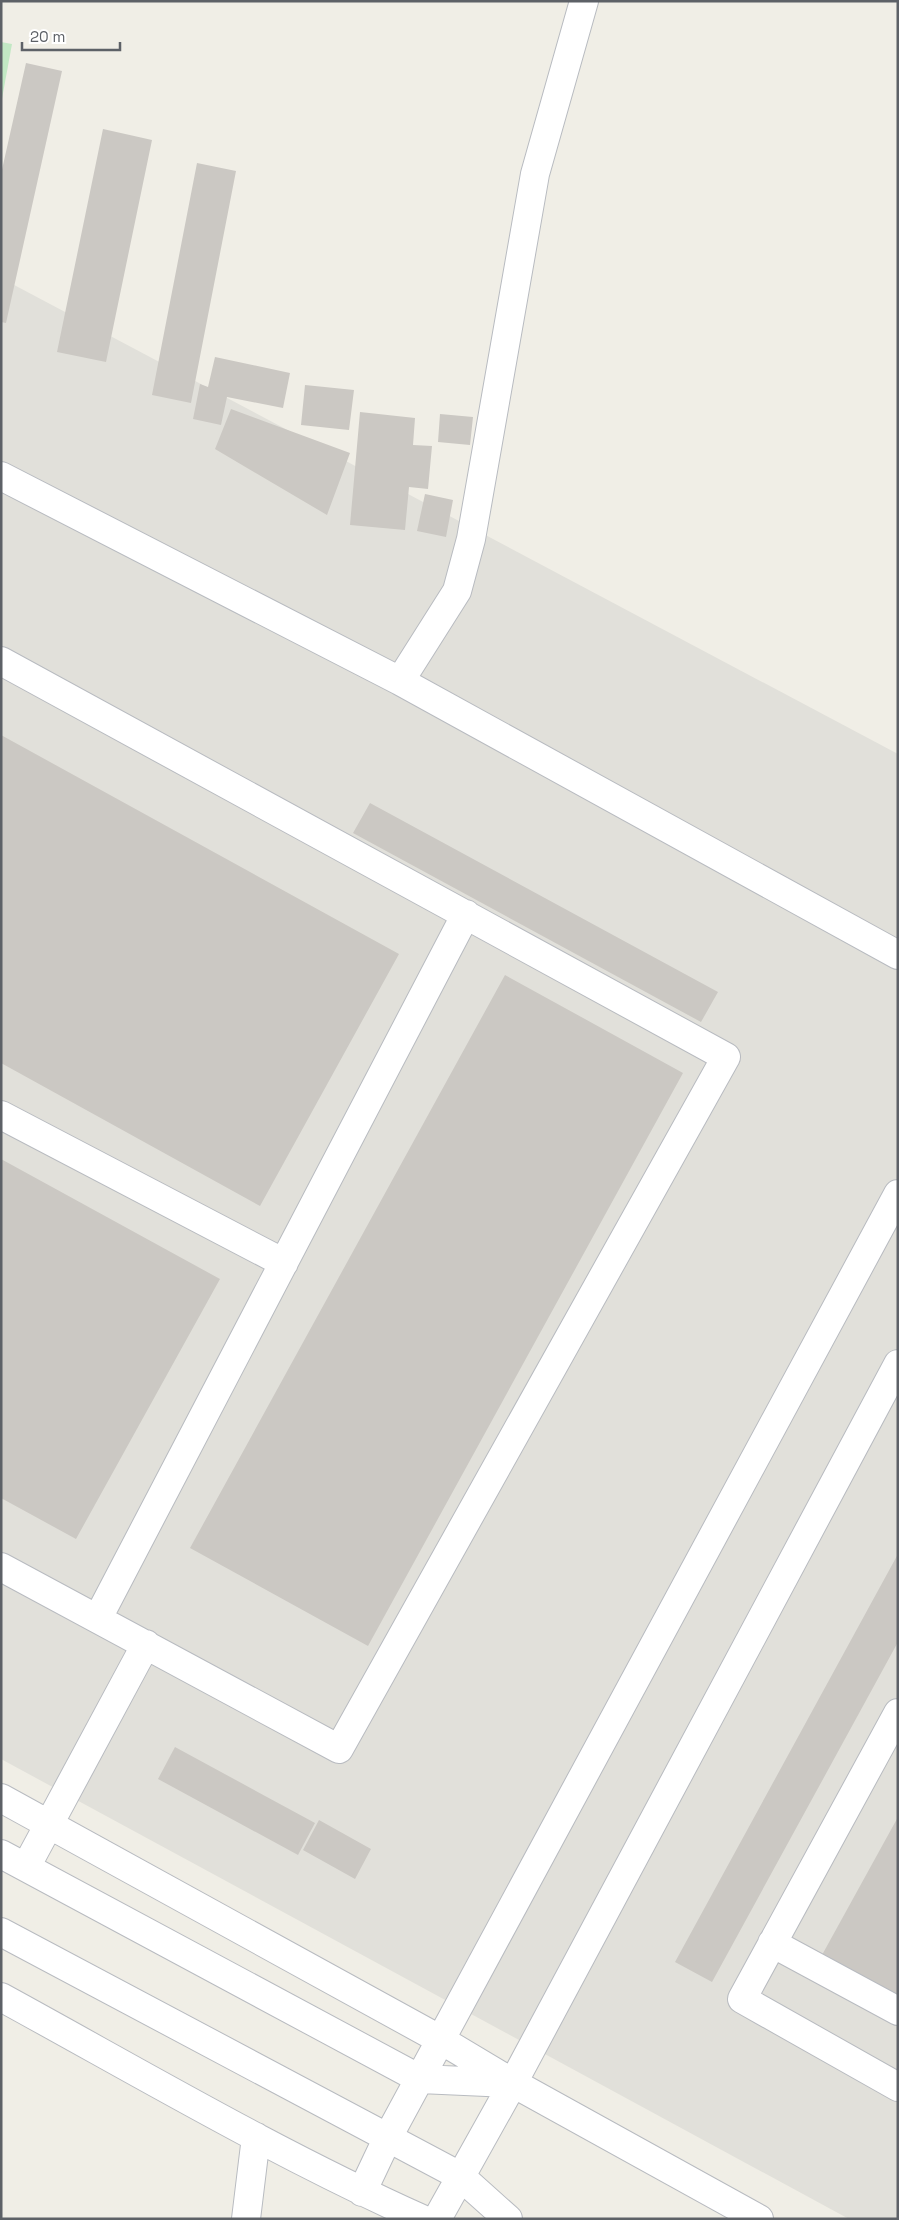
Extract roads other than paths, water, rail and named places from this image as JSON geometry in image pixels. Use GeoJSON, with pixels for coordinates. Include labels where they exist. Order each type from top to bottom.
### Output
{"type":"FeatureCollection","features":[{"type":"Feature","properties":{"kind":"street"},"geometry":{"type":"LineString","coordinates":[[400,681],[457,591],[471,539],[535,174],[584,1]]}},
{"type":"Feature","properties":{"kind":"street"},"geometry":{"type":"LineString","coordinates":[[1,476],[400,681],[898,955]]}},
{"type":"Feature","properties":{"kind":"street"},"geometry":{"type":"LineString","coordinates":[[1,661],[726,1057],[339,1749],[1,1566]]}},
{"type":"Feature","properties":{"kind":"street"},"geometry":{"type":"LineString","coordinates":[[98,1618],[466,914]]}},
{"type":"Feature","properties":{"kind":"street"},"geometry":{"type":"LineString","coordinates":[[1,1115],[284,1263]]}},
{"type":"Feature","properties":{"kind":"street"},"geometry":{"type":"LineString","coordinates":[[362,2192],[388,2137],[898,1194]]}},
{"type":"Feature","properties":{"kind":"street"},"geometry":{"type":"LineString","coordinates":[[437,2219],[513,2083],[898,1364]]}},
{"type":"Feature","properties":{"kind":"street"},"geometry":{"type":"LineString","coordinates":[[26,1867],[146,1644]]}},
{"type":"Feature","properties":{"kind":"street"},"geometry":{"type":"LineString","coordinates":[[898,1713],[742,1999],[898,2087]]}},
{"type":"Feature","properties":{"kind":"street"},"geometry":{"type":"LineString","coordinates":[[1,1798],[441,2040],[513,2083],[760,2219]]}},
{"type":"Feature","properties":{"kind":"street"},"geometry":{"type":"LineString","coordinates":[[1,1854],[420,2079],[513,2083]]}},
{"type":"Feature","properties":{"kind":"street"},"geometry":{"type":"LineString","coordinates":[[1,1932],[460,2176],[508,2219]]}},
{"type":"Feature","properties":{"kind":"street"},"geometry":{"type":"LineString","coordinates":[[772,1943],[898,2011]]}},
{"type":"Feature","properties":{"kind":"street"},"geometry":{"type":"LineString","coordinates":[[1,1997],[256,2137],[362,2192],[422,2219]]}},
{"type":"Feature","properties":{"kind":"street"},"geometry":{"type":"LineString","coordinates":[[246,2219],[256,2137]]}}]}
